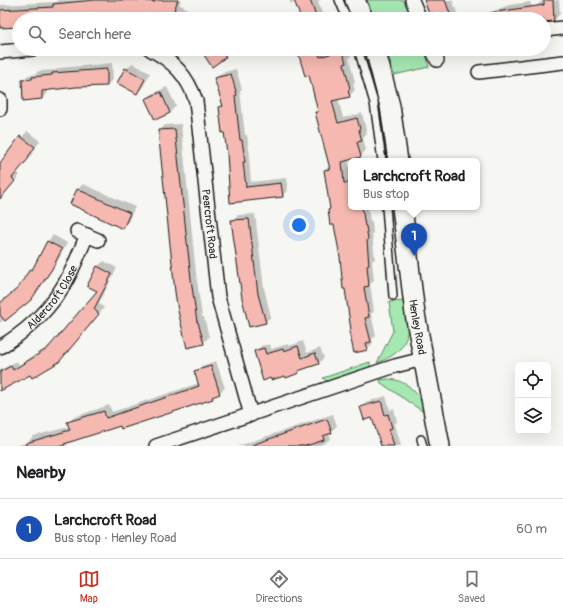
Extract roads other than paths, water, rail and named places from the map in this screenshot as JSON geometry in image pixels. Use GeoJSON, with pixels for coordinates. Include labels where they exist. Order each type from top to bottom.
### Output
{"type":"FeatureCollection","features":[{"type":"Feature","properties":{"kind":"street"},"geometry":{"type":"LineString","coordinates":[[355,0],[360,12]]}},
{"type":"Feature","properties":{"kind":"street"},"geometry":{"type":"LineString","coordinates":[[412,0],[417,12]]}},
{"type":"Feature","properties":{"kind":"street"},"geometry":{"type":"LineString","coordinates":[[551,29],[563,28]]}},
{"type":"Feature","properties":{"kind":"street"},"geometry":{"type":"LineString","coordinates":[[0,52],[12,51]]}},
{"type":"Feature","properties":{"kind":"street","name":"Pearcroft Road"},"geometry":{"type":"LineString","coordinates":[[162,56],[176,67],[186,78],[196,101],[218,297],[252,414]]}},
{"type":"Feature","properties":{"kind":"street"},"geometry":{"type":"LineString","coordinates":[[377,56],[390,106],[398,158]]}},
{"type":"Feature","properties":{"kind":"street"},"geometry":{"type":"LineString","coordinates":[[479,72],[563,62]]}},
{"type":"Feature","properties":{"kind":"street"},"geometry":{"type":"LineString","coordinates":[[0,100],[0,109]]}},
{"type":"Feature","properties":{"kind":"street","name":"Henley Road"},"geometry":{"type":"LineString","coordinates":[[402,210],[400,269],[423,359],[440,446]]}},
{"type":"Feature","properties":{"kind":"street","name":"Aldercroft Close"},"geometry":{"type":"LineString","coordinates":[[0,347],[21,333],[36,320],[61,290],[88,235]]}},
{"type":"Feature","properties":{"kind":"street"},"geometry":{"type":"LineString","coordinates":[[156,446],[395,366],[423,359]]}},
{"type":"Feature","properties":{"kind":"lane"},"geometry":{"type":"LineString","coordinates":[[339,0],[344,12]]}},
{"type":"Feature","properties":{"kind":"lane"},"geometry":{"type":"LineString","coordinates":[[360,56],[374,103],[382,158]]}},
{"type":"Feature","properties":{"kind":"lane"},"geometry":{"type":"LineString","coordinates":[[387,210],[400,269],[393,296]]}},
{"type":"Feature","properties":{"kind":"place","name":"Larchcroft Road"},"geometry":{"type":"Point","coordinates":[414,256]}}]}
